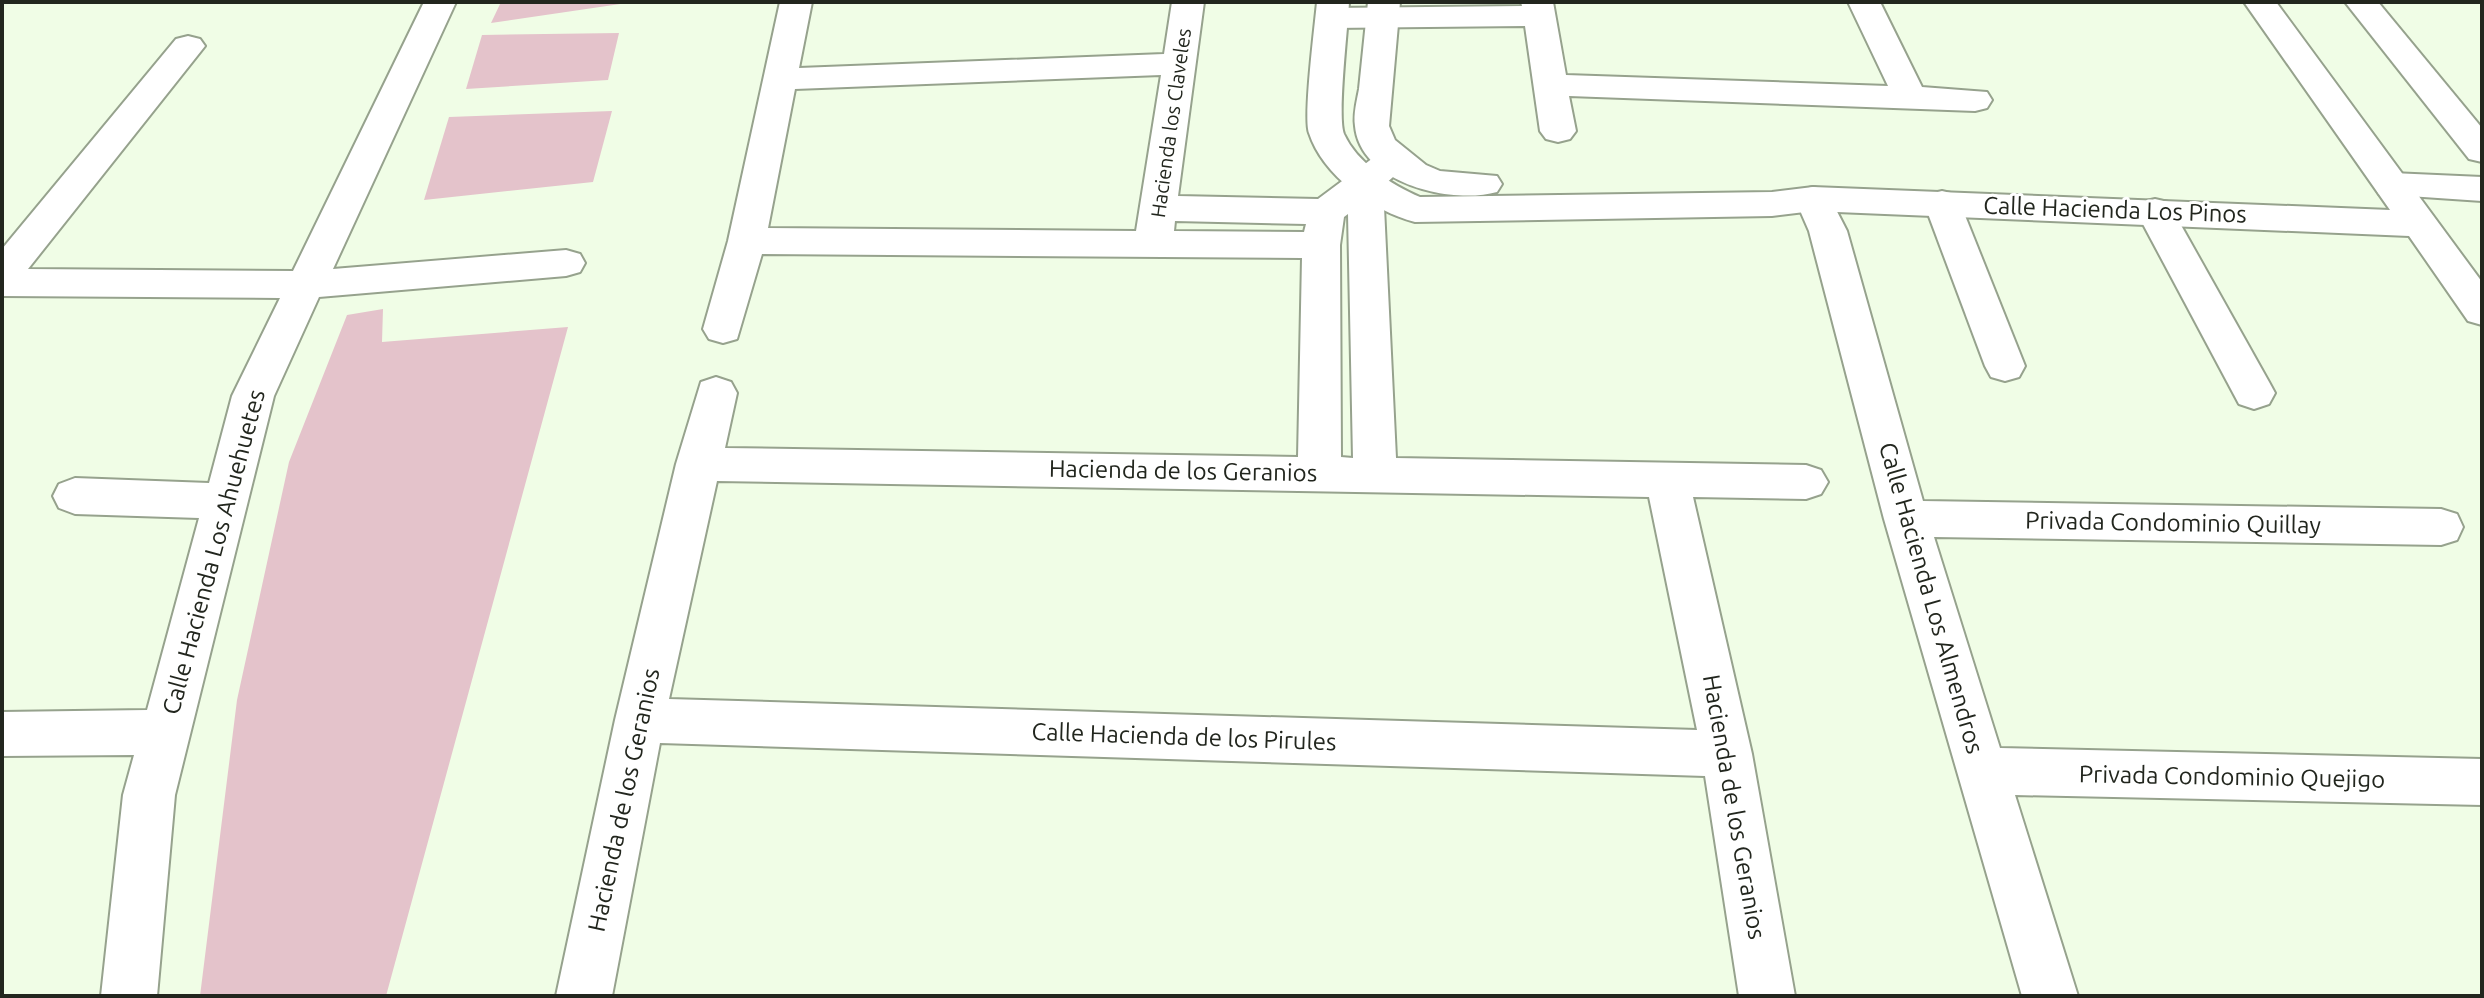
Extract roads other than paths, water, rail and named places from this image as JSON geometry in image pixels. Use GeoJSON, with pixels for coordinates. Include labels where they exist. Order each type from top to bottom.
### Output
{"type":"FeatureCollection","features":[{"type":"Feature","properties":{"kind":"street","name":"Calle Hacienda Los Ahuehuetes"},"geometry":{"type":"LineString","coordinates":[[129,996],[149,795],[253,396],[440,2]]}},
{"type":"Feature","properties":{"kind":"street"},"geometry":{"type":"LineString","coordinates":[[723,329],[747,241],[796,2]]}},
{"type":"Feature","properties":{"kind":"street","name":"Hacienda los Claveles"},"geometry":{"type":"LineString","coordinates":[[1155,226],[1188,2]]}},
{"type":"Feature","properties":{"kind":"street"},"geometry":{"type":"LineString","coordinates":[[1864,2],[1911,99]]}},
{"type":"Feature","properties":{"kind":"street"},"geometry":{"type":"LineString","coordinates":[[2260,2],[2392,185],[2416,224],[2482,311]]}},
{"type":"Feature","properties":{"kind":"street"},"geometry":{"type":"LineString","coordinates":[[2361,2],[2482,151]]}},
{"type":"Feature","properties":{"kind":"street"},"geometry":{"type":"LineString","coordinates":[[1380,171],[1344,163],[1325,131],[1333,10],[1538,9],[1558,131]]}},
{"type":"Feature","properties":{"kind":"street"},"geometry":{"type":"LineString","coordinates":[[1375,475],[1370,298],[1380,171],[1379,146],[1372,126],[1383,10]]}},
{"type":"Feature","properties":{"kind":"street"},"geometry":{"type":"LineString","coordinates":[[2,275],[188,46]]}},
{"type":"Feature","properties":{"kind":"street"},"geometry":{"type":"LineString","coordinates":[[782,79],[1179,64]]}},
{"type":"Feature","properties":{"kind":"street"},"geometry":{"type":"LineString","coordinates":[[1552,85],[1975,100]]}},
{"type":"Feature","properties":{"kind":"street"},"geometry":{"type":"LineString","coordinates":[[1319,473],[1323,228],[1380,171]]}},
{"type":"Feature","properties":{"kind":"street","name":"Calle Hacienda Los Pinos"},"geometry":{"type":"LineString","coordinates":[[1380,171],[1435,183],[1766,190],[1813,199],[2416,224]]}},
{"type":"Feature","properties":{"kind":"street"},"geometry":{"type":"LineString","coordinates":[[2392,185],[2482,189]]}},
{"type":"Feature","properties":{"kind":"street","name":"Calle Hacienda Los Almendros"},"geometry":{"type":"LineString","coordinates":[[1813,199],[1828,231],[1906,519],[2050,996]]}},
{"type":"Feature","properties":{"kind":"street"},"geometry":{"type":"LineString","coordinates":[[1942,203],[2005,366]]}},
{"type":"Feature","properties":{"kind":"street"},"geometry":{"type":"LineString","coordinates":[[2155,211],[2254,393]]}},
{"type":"Feature","properties":{"kind":"street"},"geometry":{"type":"LineString","coordinates":[[747,241],[1155,226],[1323,228]]}},
{"type":"Feature","properties":{"kind":"street"},"geometry":{"type":"LineString","coordinates":[[2,282],[304,285],[566,263]]}},
{"type":"Feature","properties":{"kind":"street","name":"Hacienda de los Geranios"},"geometry":{"type":"LineString","coordinates":[[584,996],[640,720],[716,393]]}},
{"type":"Feature","properties":{"kind":"street","name":"Hacienda de los Geranios"},"geometry":{"type":"LineString","coordinates":[[698,464],[1806,482]]}},
{"type":"Feature","properties":{"kind":"street","name":"Hacienda de los Geranios"},"geometry":{"type":"LineString","coordinates":[[1667,479],[1727,754],[1767,996]]}},
{"type":"Feature","properties":{"kind":"street"},"geometry":{"type":"LineString","coordinates":[[75,496],[226,501]]}},
{"type":"Feature","properties":{"kind":"street","name":"Privada Condominio Quillay"},"geometry":{"type":"LineString","coordinates":[[1906,519],[2441,527]]}},
{"type":"Feature","properties":{"kind":"street","name":"Calle Hacienda de los Pirules"},"geometry":{"type":"LineString","coordinates":[[640,720],[1727,754]]}},
{"type":"Feature","properties":{"kind":"street"},"geometry":{"type":"LineString","coordinates":[[2,734],[165,732]]}},
{"type":"Feature","properties":{"kind":"street","name":"Privada Condominio Quejigo"},"geometry":{"type":"LineString","coordinates":[[1982,771],[2482,782]]}}]}
